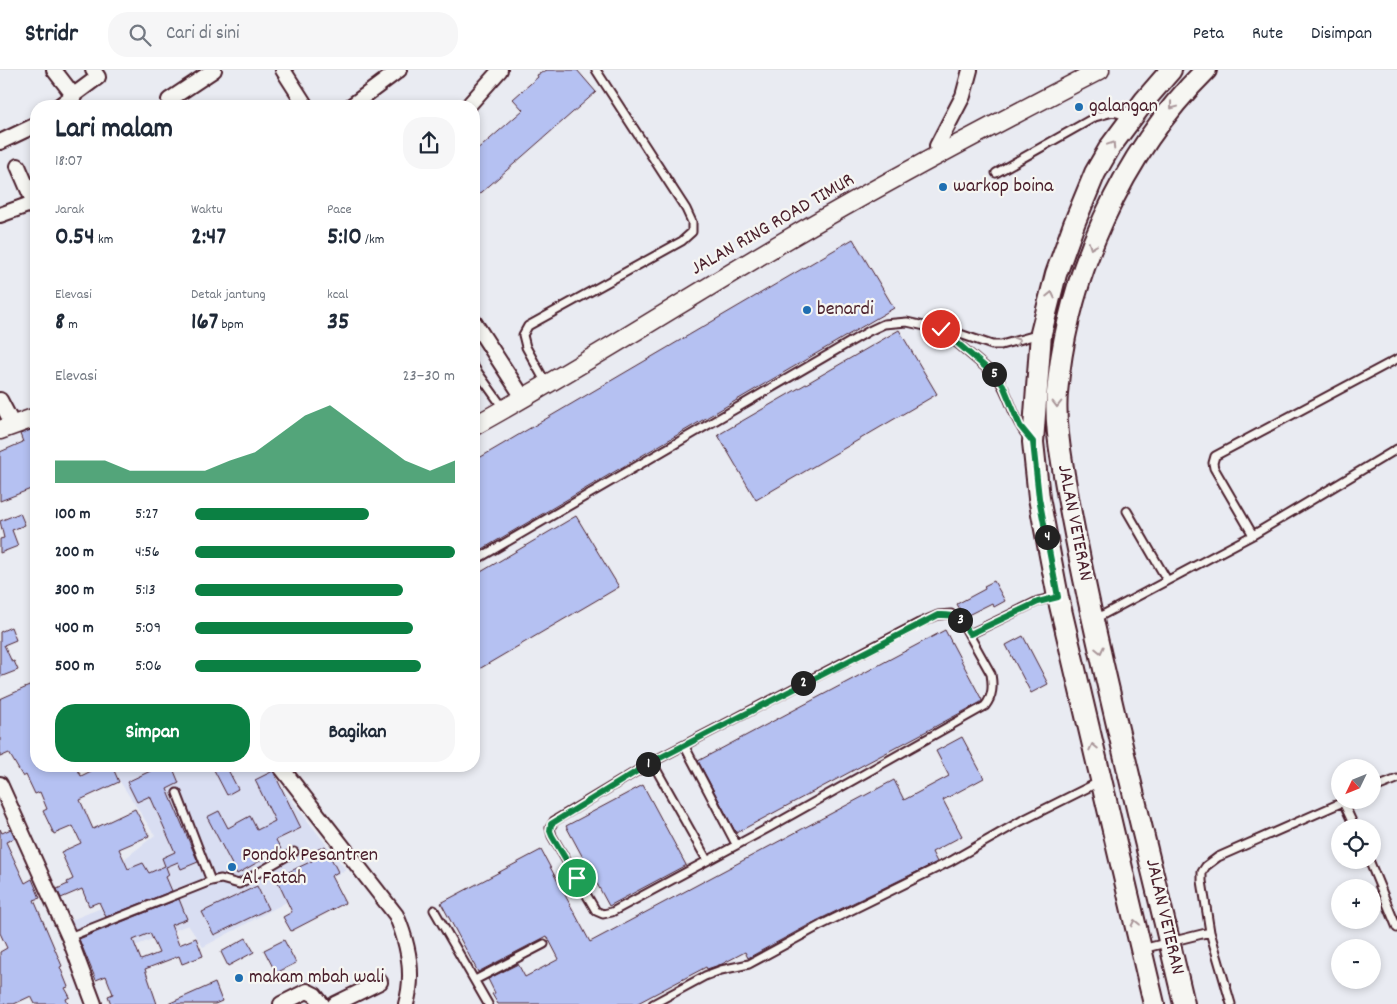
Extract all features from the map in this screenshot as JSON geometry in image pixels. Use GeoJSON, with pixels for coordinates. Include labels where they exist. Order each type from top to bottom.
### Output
{"type":"FeatureCollection","features":[{"type":"Feature","properties":{"kind":"main road","name":"JALAN VETERAN"},"geometry":{"type":"LineString","coordinates":[[1154,1004],[1098,782],[1049,599],[1033,442],[1042,333],[1056,274],[1084,196],[1110,147],[1132,117],[1172,70]]}},
{"type":"Feature","properties":{"kind":"main road","name":"JALAN VETERAN"},"geometry":{"type":"LineString","coordinates":[[1184,1004],[1093,620],[1067,497],[1056,426],[1059,378],[1076,289],[1101,223],[1127,172],[1141,150],[1180,97],[1206,70]]}},
{"type":"Feature","properties":{"kind":"street"},"geometry":{"type":"LineString","coordinates":[[54,70],[74,96]]}},
{"type":"Feature","properties":{"kind":"street"},"geometry":{"type":"LineString","coordinates":[[169,100],[214,70]]}},
{"type":"Feature","properties":{"kind":"street"},"geometry":{"type":"LineString","coordinates":[[283,70],[302,100]]}},
{"type":"Feature","properties":{"kind":"street"},"geometry":{"type":"LineString","coordinates":[[359,100],[399,70]]}},
{"type":"Feature","properties":{"kind":"street"},"geometry":{"type":"LineString","coordinates":[[473,100],[500,70]]}},
{"type":"Feature","properties":{"kind":"street"},"geometry":{"type":"LineString","coordinates":[[939,153],[937,146],[963,96],[970,70]]}},
{"type":"Feature","properties":{"kind":"street","name":"JALAN RING ROAD TIMUR"},"geometry":{"type":"LineString","coordinates":[[480,423],[548,385],[788,239],[939,153],[1100,70]]}},
{"type":"Feature","properties":{"kind":"street"},"geometry":{"type":"LineString","coordinates":[[68,100],[99,72]]}},
{"type":"Feature","properties":{"kind":"street"},"geometry":{"type":"LineString","coordinates":[[0,142],[30,128]]}},
{"type":"Feature","properties":{"kind":"street"},"geometry":{"type":"LineString","coordinates":[[18,166],[30,191]]}},
{"type":"Feature","properties":{"kind":"street"},"geometry":{"type":"LineString","coordinates":[[0,214],[30,204]]}},
{"type":"Feature","properties":{"kind":"street"},"geometry":{"type":"LineString","coordinates":[[480,331],[524,399]]}},
{"type":"Feature","properties":{"kind":"street"},"geometry":{"type":"LineString","coordinates":[[0,400],[6,428],[30,419]]}},
{"type":"Feature","properties":{"kind":"street"},"geometry":{"type":"LineString","coordinates":[[285,772],[396,914],[405,935],[410,968],[409,993],[406,1004]]}},
{"type":"Feature","properties":{"kind":"street"},"geometry":{"type":"LineString","coordinates":[[0,784],[69,937],[94,1004]]}},
{"type":"Feature","properties":{"kind":"street"},"geometry":{"type":"LineString","coordinates":[[335,1004],[380,982]]}},
{"type":"Feature","properties":{"kind":"street"},"geometry":{"type":"LineString","coordinates":[[281,1004],[307,991],[315,995],[322,1004]]}},
{"type":"Feature","properties":{"kind":"lane"},"geometry":{"type":"LineString","coordinates":[[548,385],[526,347],[523,335],[528,326],[682,241],[692,232],[692,222],[686,209],[596,70]]}},
{"type":"Feature","properties":{"kind":"lane"},"geometry":{"type":"LineString","coordinates":[[996,174],[1095,117],[1113,112],[1132,117]]}},
{"type":"Feature","properties":{"kind":"lane"},"geometry":{"type":"LineString","coordinates":[[480,558],[869,331],[896,322],[907,322],[941,329],[992,345],[1009,344],[1042,333]]}},
{"type":"Feature","properties":{"kind":"lane"},"geometry":{"type":"LineString","coordinates":[[941,329],[990,371],[1003,385],[1020,426],[1033,442]]}},
{"type":"Feature","properties":{"kind":"lane"},"geometry":{"type":"LineString","coordinates":[[1253,535],[1214,468],[1213,463],[1216,456],[1397,359]]}},
{"type":"Feature","properties":{"kind":"lane"},"geometry":{"type":"LineString","coordinates":[[480,376],[504,410]]}},
{"type":"Feature","properties":{"kind":"lane"},"geometry":{"type":"LineString","coordinates":[[1093,620],[1253,535],[1397,449]]}},
{"type":"Feature","properties":{"kind":"lane"},"geometry":{"type":"LineString","coordinates":[[1127,512],[1167,580]]}},
{"type":"Feature","properties":{"kind":"lane"},"geometry":{"type":"LineString","coordinates":[[970,634],[1049,599]]}},
{"type":"Feature","properties":{"kind":"lane"},"geometry":{"type":"LineString","coordinates":[[952,614],[956,616],[970,634],[990,674],[992,683],[990,698],[985,706],[770,827],[612,912],[603,914],[596,911],[552,836],[550,831],[551,824],[558,818],[652,762],[938,615],[952,614]]}},
{"type":"Feature","properties":{"kind":"lane"},"geometry":{"type":"LineString","coordinates":[[684,745],[736,844]]}},
{"type":"Feature","properties":{"kind":"lane"},"geometry":{"type":"LineString","coordinates":[[652,762],[706,860]]}},
{"type":"Feature","properties":{"kind":"lane"},"geometry":{"type":"LineString","coordinates":[[1381,785],[1397,779]]}},
{"type":"Feature","properties":{"kind":"lane"},"geometry":{"type":"LineString","coordinates":[[653,1004],[705,976],[748,964],[821,925],[951,861],[1021,821],[1098,782]]}},
{"type":"Feature","properties":{"kind":"lane"},"geometry":{"type":"LineString","coordinates":[[177,793],[211,881]]}},
{"type":"Feature","properties":{"kind":"lane"},"geometry":{"type":"LineString","coordinates":[[1231,1004],[1210,932],[1202,872],[1212,860],[1331,808]]}},
{"type":"Feature","properties":{"kind":"lane"},"geometry":{"type":"LineString","coordinates":[[69,937],[211,881],[221,879],[239,884],[294,852]]}},
{"type":"Feature","properties":{"kind":"lane"},"geometry":{"type":"LineString","coordinates":[[1373,869],[1397,928]]}},
{"type":"Feature","properties":{"kind":"lane"},"geometry":{"type":"LineString","coordinates":[[434,910],[488,1004]]}},
{"type":"Feature","properties":{"kind":"lane"},"geometry":{"type":"LineString","coordinates":[[1141,950],[1210,932]]}},
{"type":"Feature","properties":{"kind":"lane"},"geometry":{"type":"LineString","coordinates":[[475,980],[544,944]]}},
{"type":"Feature","properties":{"kind":"shaded area","name":"Pondok Pesantren Al Fatah"},"geometry":{"type":"Polygon","coordinates":[[[114,772],[270,772],[346,870],[203,947],[188,925],[84,966],[64,923],[126,898],[118,864],[155,835],[114,772]]]}},
{"type":"Feature","properties":{"kind":"building"},"geometry":{"type":"Polygon","coordinates":[[[547,70],[577,70],[596,92],[480,194],[480,148],[523,110],[513,99],[538,77],[537,75],[547,70]]]}},
{"type":"Feature","properties":{"kind":"building"},"geometry":{"type":"Polygon","coordinates":[[[853,239],[894,308],[480,550],[480,457],[853,239]]]}},
{"type":"Feature","properties":{"kind":"building"},"geometry":{"type":"Polygon","coordinates":[[[899,330],[937,394],[756,500],[718,435],[899,330]]]}},
{"type":"Feature","properties":{"kind":"building"},"geometry":{"type":"Polygon","coordinates":[[[30,430],[30,489],[0,501],[0,452],[23,442],[20,434],[30,430]]]}},
{"type":"Feature","properties":{"kind":"building"},"geometry":{"type":"Polygon","coordinates":[[[20,513],[25,525],[12,530],[18,546],[0,553],[0,539],[4,538],[0,521],[20,513]]]}},
{"type":"Feature","properties":{"kind":"building"},"geometry":{"type":"Polygon","coordinates":[[[576,516],[619,587],[480,668],[480,572],[576,516]]]}},
{"type":"Feature","properties":{"kind":"building"},"geometry":{"type":"Polygon","coordinates":[[[994,581],[1005,601],[994,607],[992,603],[964,617],[957,604],[985,589],[984,586],[994,581]]]}},
{"type":"Feature","properties":{"kind":"building"},"geometry":{"type":"Polygon","coordinates":[[[11,627],[16,640],[4,645],[18,670],[0,677],[0,632],[11,627]]]}},
{"type":"Feature","properties":{"kind":"building"},"geometry":{"type":"Polygon","coordinates":[[[945,630],[982,700],[981,702],[736,833],[698,761],[945,630]]]}},
{"type":"Feature","properties":{"kind":"building"},"geometry":{"type":"Polygon","coordinates":[[[1023,636],[1048,684],[1031,693],[1006,645],[1023,636]]]}},
{"type":"Feature","properties":{"kind":"building"},"geometry":{"type":"Polygon","coordinates":[[[30,686],[30,772],[79,772],[81,776],[89,772],[115,772],[119,782],[80,800],[93,829],[135,809],[149,836],[119,849],[128,869],[143,863],[149,873],[165,866],[162,858],[175,852],[150,796],[137,802],[127,782],[148,772],[174,772],[179,783],[167,789],[198,862],[181,869],[178,862],[166,867],[169,875],[166,877],[172,891],[106,917],[99,902],[89,906],[82,889],[61,898],[57,889],[68,884],[67,882],[73,879],[61,852],[81,843],[73,826],[54,834],[43,811],[47,809],[40,792],[35,794],[26,775],[23,777],[9,753],[0,757],[0,699],[30,686]]]}},
{"type":"Feature","properties":{"kind":"building"},"geometry":{"type":"Polygon","coordinates":[[[962,737],[984,778],[943,800],[962,836],[932,852],[937,862],[818,920],[748,958],[745,952],[722,964],[707,969],[706,967],[636,1004],[498,1004],[492,994],[495,993],[488,979],[518,964],[525,977],[559,959],[547,936],[478,972],[441,903],[541,850],[590,942],[894,780],[904,800],[949,776],[936,751],[962,737]]]}},
{"type":"Feature","properties":{"kind":"building"},"geometry":{"type":"Polygon","coordinates":[[[215,772],[229,772],[238,789],[227,795],[215,772]]]}},
{"type":"Feature","properties":{"kind":"building"},"geometry":{"type":"Polygon","coordinates":[[[273,772],[301,828],[276,840],[281,849],[237,874],[207,817],[219,811],[228,828],[250,816],[257,830],[275,821],[255,780],[273,772]]]}},
{"type":"Feature","properties":{"kind":"building"},"geometry":{"type":"Polygon","coordinates":[[[643,785],[686,865],[609,906],[566,826],[643,785]]]}},
{"type":"Feature","properties":{"kind":"building"},"geometry":{"type":"Polygon","coordinates":[[[0,829],[2,833],[11,829],[15,838],[6,842],[25,883],[32,879],[40,898],[34,900],[62,966],[60,967],[68,987],[65,988],[70,997],[66,999],[68,1004],[35,1004],[31,996],[14,1004],[0,1004],[0,952],[7,948],[0,933],[0,829]]]}},
{"type":"Feature","properties":{"kind":"building"},"geometry":{"type":"Polygon","coordinates":[[[325,846],[338,872],[331,876],[345,903],[291,931],[283,917],[292,912],[276,878],[312,861],[308,854],[325,846]]]}},
{"type":"Feature","properties":{"kind":"building"},"geometry":{"type":"Polygon","coordinates":[[[257,886],[268,909],[214,935],[202,912],[257,886]]]}},
{"type":"Feature","properties":{"kind":"building"},"geometry":{"type":"Polygon","coordinates":[[[179,899],[187,919],[171,925],[179,945],[196,938],[203,956],[182,964],[179,956],[145,969],[157,1004],[111,1004],[108,996],[113,994],[106,976],[96,980],[79,939],[179,899]],[[150,933],[133,940],[141,960],[159,953],[150,933]]]}},
{"type":"Feature","properties":{"kind":"building"},"geometry":{"type":"Polygon","coordinates":[[[246,938],[254,952],[228,966],[221,952],[246,938]]]}},
{"type":"Feature","properties":{"kind":"building"},"geometry":{"type":"Polygon","coordinates":[[[284,940],[296,963],[276,973],[264,950],[284,940]]]}},
{"type":"Feature","properties":{"kind":"building"},"geometry":{"type":"Polygon","coordinates":[[[215,983],[222,1001],[215,1004],[168,1004],[215,983]]]}},
{"type":"Feature","properties":{"kind":"place","name":"galangan"},"geometry":{"type":"Point","coordinates":[1079,107]}},
{"type":"Feature","properties":{"kind":"place","name":"warkop boina"},"geometry":{"type":"Point","coordinates":[943,187]}},
{"type":"Feature","properties":{"kind":"place","name":"benardi"},"geometry":{"type":"Point","coordinates":[807,310]}},
{"type":"Feature","properties":{"kind":"place","name":"Pondok Pesantren Al Fatah"},"geometry":{"type":"Point","coordinates":[232,867]}},
{"type":"Feature","properties":{"kind":"place","name":"makam mbah wali"},"geometry":{"type":"Point","coordinates":[239,978]}},
{"type":"Feature","properties":{"kind":"route"},"geometry":{"type":"LineString","coordinates":[[577,878],[552,836],[550,831],[551,824],[652,762],[919,623],[938,615],[952,614],[956,616],[970,634],[1038,602],[1058,597],[1039,498],[1033,442],[1020,426],[1003,385],[997,377],[941,329]]}}]}
